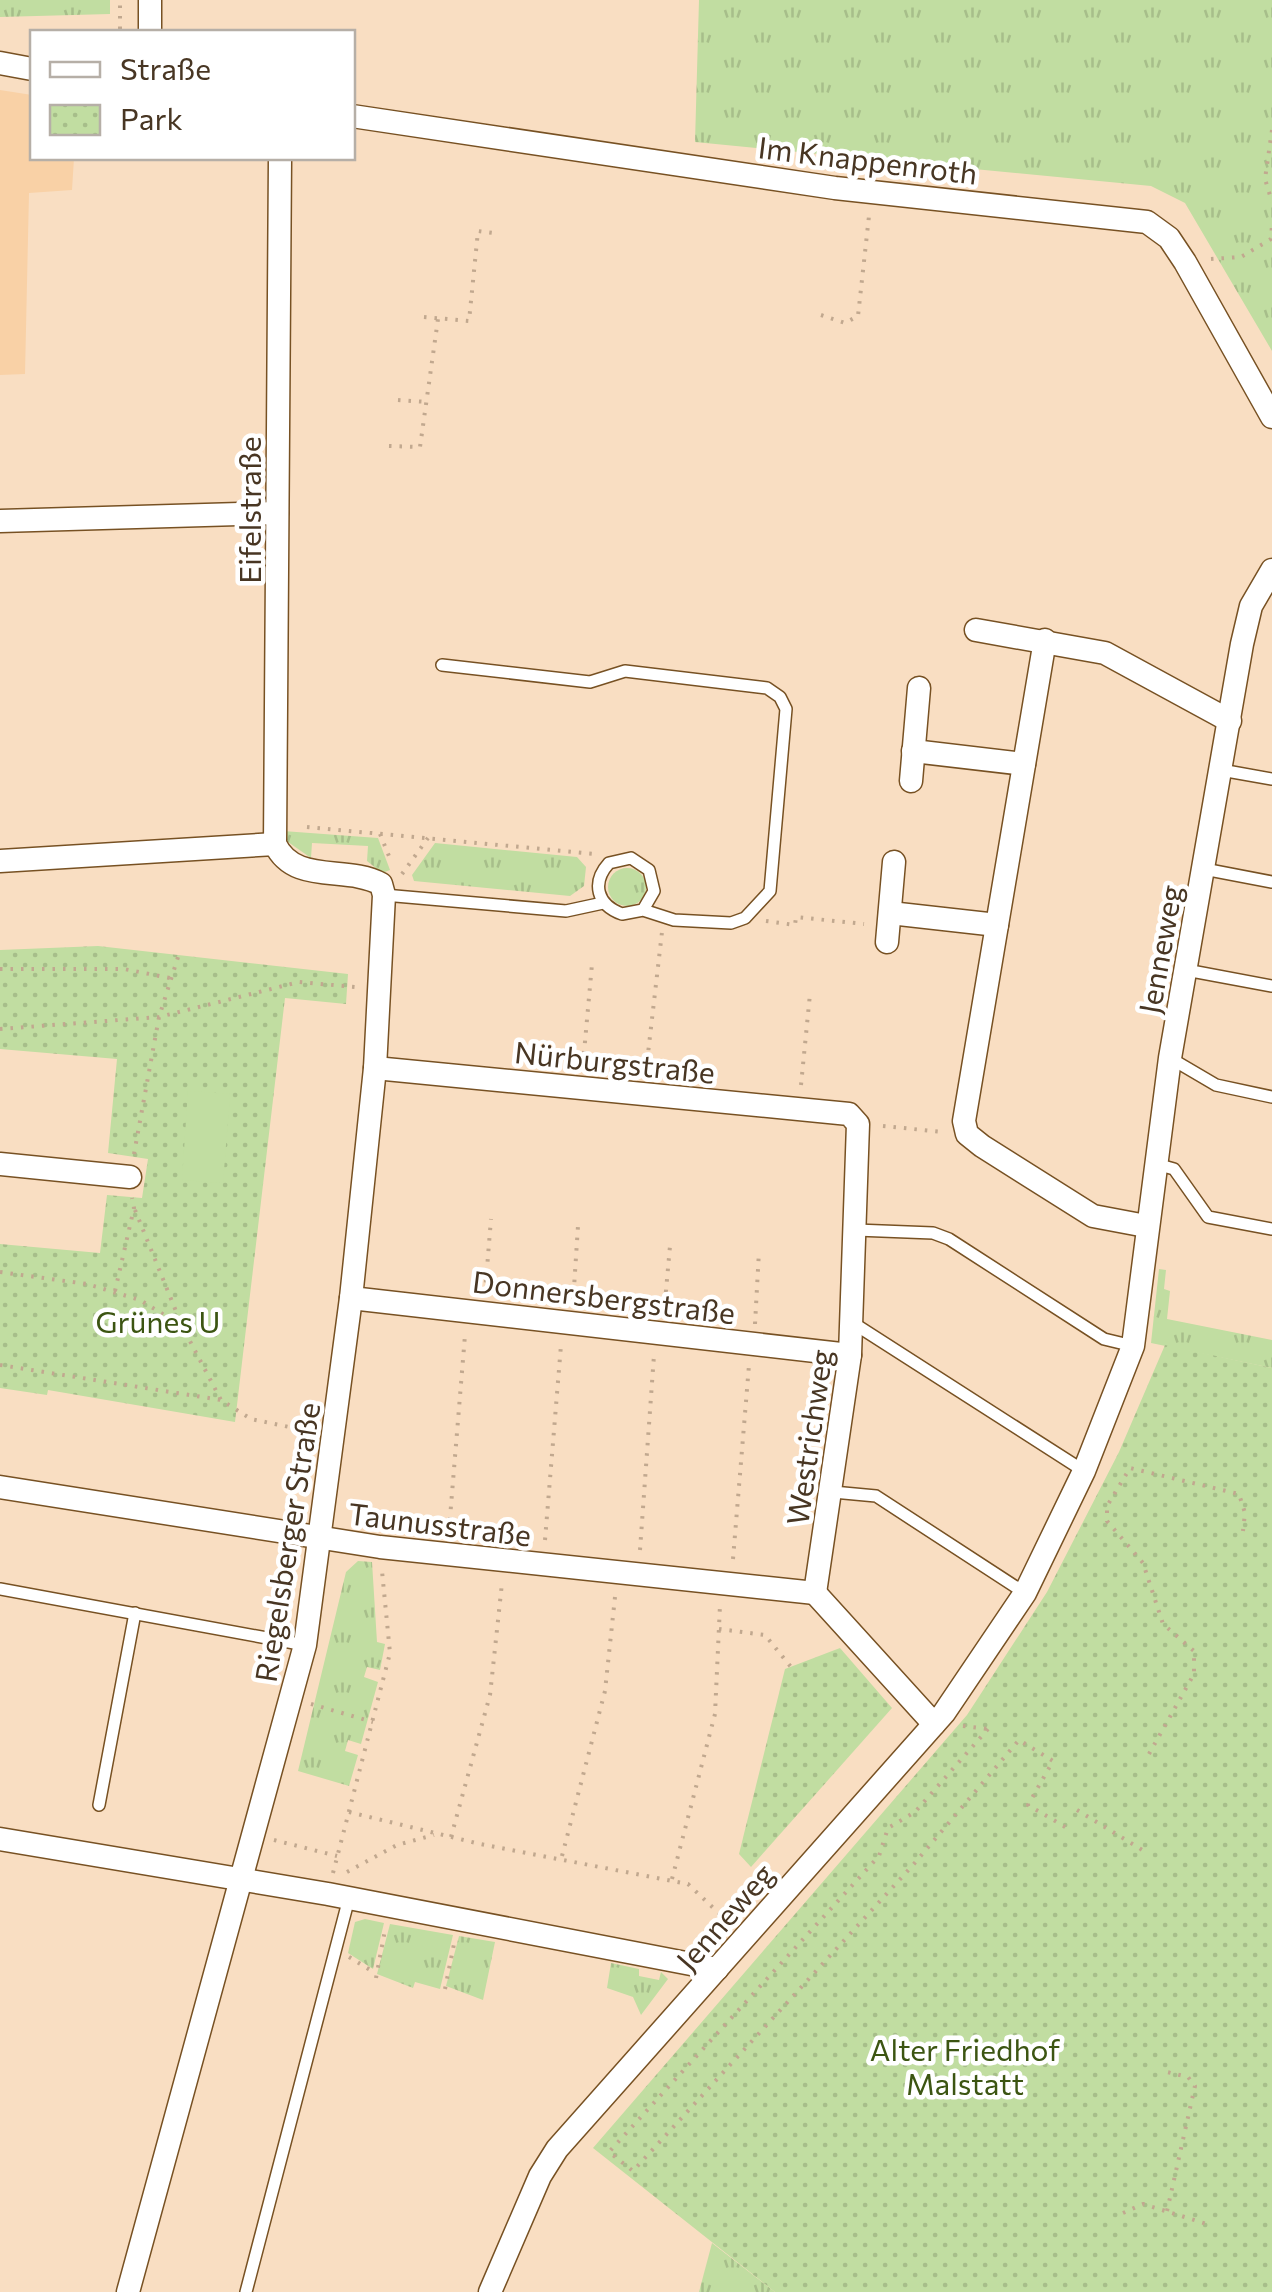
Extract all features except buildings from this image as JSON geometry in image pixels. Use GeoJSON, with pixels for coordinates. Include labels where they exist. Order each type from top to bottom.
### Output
{"type":"FeatureCollection","features":[{"type":"Feature","properties":{"kind":"street"},"geometry":{"type":"LineString","coordinates":[[150,0],[150,30]]}},
{"type":"Feature","properties":{"kind":"street"},"geometry":{"type":"LineString","coordinates":[[0,64],[30,69]]}},
{"type":"Feature","properties":{"kind":"street","name":"Im Knappenroth"},"geometry":{"type":"LineString","coordinates":[[355,116],[870,191],[1146,222],[1170,238],[1272,416]]}},
{"type":"Feature","properties":{"kind":"street","name":"Eifelstraße"},"geometry":{"type":"LineString","coordinates":[[279,852],[280,160]]}},
{"type":"Feature","properties":{"kind":"street"},"geometry":{"type":"LineString","coordinates":[[0,521],[277,513]]}},
{"type":"Feature","properties":{"kind":"street","name":"Jenneweg"},"geometry":{"type":"LineString","coordinates":[[490,2292],[540,2176],[557,2150],[934,1724],[1025,1593],[1084,1472],[1132,1346],[1170,1058],[1230,722],[1251,606],[1272,570]]}},
{"type":"Feature","properties":{"kind":"street"},"geometry":{"type":"LineString","coordinates":[[976,630],[1093,650],[1129,664],[1230,722]]}},
{"type":"Feature","properties":{"kind":"street"},"geometry":{"type":"LineString","coordinates":[[1045,640],[964,1121],[968,1134],[1080,1209],[1146,1226]]}},
{"type":"Feature","properties":{"kind":"street"},"geometry":{"type":"LineString","coordinates":[[910,781],[918,688]]}},
{"type":"Feature","properties":{"kind":"street"},"geometry":{"type":"LineString","coordinates":[[913,751],[1024,764]]}},
{"type":"Feature","properties":{"kind":"street"},"geometry":{"type":"LineString","coordinates":[[0,861],[279,852],[297,868],[369,878],[391,887]]}},
{"type":"Feature","properties":{"kind":"street"},"geometry":{"type":"LineString","coordinates":[[894,862],[889,928],[997,925]]}},
{"type":"Feature","properties":{"kind":"street","name":"Riegelsberger Straße"},"geometry":{"type":"LineString","coordinates":[[128,2292],[305,1645],[336,1436],[391,887]]}},
{"type":"Feature","properties":{"kind":"street","name":"Nürburgstraße"},"geometry":{"type":"LineString","coordinates":[[375,1068],[849,1114]]}},
{"type":"Feature","properties":{"kind":"street","name":"Westrichweg"},"geometry":{"type":"LineString","coordinates":[[816,1593],[833,1492],[853,1323],[858,1124],[849,1114]]}},
{"type":"Feature","properties":{"kind":"street"},"geometry":{"type":"LineString","coordinates":[[0,1164],[130,1177]]}},
{"type":"Feature","properties":{"kind":"street","name":"Donnersbergstraße"},"geometry":{"type":"LineString","coordinates":[[351,1298],[850,1355]]}},
{"type":"Feature","properties":{"kind":"street","name":"Taunusstraße"},"geometry":{"type":"LineString","coordinates":[[0,1487],[380,1547],[816,1593]]}},
{"type":"Feature","properties":{"kind":"street"},"geometry":{"type":"LineString","coordinates":[[816,1593],[934,1724]]}},
{"type":"Feature","properties":{"kind":"street"},"geometry":{"type":"LineString","coordinates":[[0,1838],[349,1898],[717,1969]]}},
{"type":"Feature","properties":{"kind":"lane"},"geometry":{"type":"LineString","coordinates":[[391,887],[566,912],[603,903],[622,914],[642,910],[695,923],[731,923],[746,918],[770,891],[786,709],[780,697],[766,688],[625,670],[590,682],[442,665]]}},
{"type":"Feature","properties":{"kind":"lane"},"geometry":{"type":"LineString","coordinates":[[1222,770],[1272,779]]}},
{"type":"Feature","properties":{"kind":"lane"},"geometry":{"type":"LineString","coordinates":[[603,903],[598,882],[609,863],[620,858],[641,862],[654,880],[650,902],[642,910]]}},
{"type":"Feature","properties":{"kind":"lane"},"geometry":{"type":"LineString","coordinates":[[1204,868],[1272,882]]}},
{"type":"Feature","properties":{"kind":"lane"},"geometry":{"type":"LineString","coordinates":[[1186,970],[1272,986]]}},
{"type":"Feature","properties":{"kind":"lane"},"geometry":{"type":"LineString","coordinates":[[1170,1058],[1216,1085],[1272,1097]]}},
{"type":"Feature","properties":{"kind":"lane"},"geometry":{"type":"LineString","coordinates":[[1156,1164],[1174,1169],[1208,1218],[1272,1230]]}},
{"type":"Feature","properties":{"kind":"lane"},"geometry":{"type":"LineString","coordinates":[[856,1230],[932,1233],[949,1239],[1104,1339],[1132,1346]]}},
{"type":"Feature","properties":{"kind":"lane"},"geometry":{"type":"LineString","coordinates":[[853,1323],[1084,1472]]}},
{"type":"Feature","properties":{"kind":"lane"},"geometry":{"type":"LineString","coordinates":[[833,1492],[876,1496],[1025,1593]]}},
{"type":"Feature","properties":{"kind":"lane"},"geometry":{"type":"LineString","coordinates":[[0,1589],[305,1645]]}},
{"type":"Feature","properties":{"kind":"lane"},"geometry":{"type":"LineString","coordinates":[[99,1806],[134,1613]]}},
{"type":"Feature","properties":{"kind":"lane"},"geometry":{"type":"LineString","coordinates":[[246,2292],[349,1898]]}},
{"type":"Feature","properties":{"kind":"path"},"geometry":{"type":"LineString","coordinates":[[120,0],[120,29]]}},
{"type":"Feature","properties":{"kind":"path"},"geometry":{"type":"LineString","coordinates":[[1272,130],[1266,179],[1272,202]]}},
{"type":"Feature","properties":{"kind":"path"},"geometry":{"type":"LineString","coordinates":[[821,315],[846,323],[858,316],[870,191]]}},
{"type":"Feature","properties":{"kind":"path"},"geometry":{"type":"LineString","coordinates":[[1185,262],[1241,257],[1270,239],[1272,224]]}},
{"type":"Feature","properties":{"kind":"path"},"geometry":{"type":"LineString","coordinates":[[424,317],[469,321],[478,231],[494,233]]}},
{"type":"Feature","properties":{"kind":"path"},"geometry":{"type":"LineString","coordinates":[[389,446],[420,448],[438,318]]}},
{"type":"Feature","properties":{"kind":"path"},"geometry":{"type":"LineString","coordinates":[[398,400],[427,402]]}},
{"type":"Feature","properties":{"kind":"path"},"geometry":{"type":"LineString","coordinates":[[306,826],[578,850],[620,858]]}},
{"type":"Feature","properties":{"kind":"path"},"geometry":{"type":"LineString","coordinates":[[391,887],[428,838]]}},
{"type":"Feature","properties":{"kind":"path"},"geometry":{"type":"LineString","coordinates":[[643,1094],[663,917]]}},
{"type":"Feature","properties":{"kind":"path"},"geometry":{"type":"LineString","coordinates":[[790,924],[794,925],[796,917],[889,928]]}},
{"type":"Feature","properties":{"kind":"path"},"geometry":{"type":"LineString","coordinates":[[159,1018],[179,954]]}},
{"type":"Feature","properties":{"kind":"path"},"geometry":{"type":"LineString","coordinates":[[581,1088],[592,964]]}},
{"type":"Feature","properties":{"kind":"path"},"geometry":{"type":"LineString","coordinates":[[0,970],[124,969],[170,978]]}},
{"type":"Feature","properties":{"kind":"path"},"geometry":{"type":"LineString","coordinates":[[0,1029],[159,1018],[299,982],[380,989]]}},
{"type":"Feature","properties":{"kind":"path"},"geometry":{"type":"LineString","coordinates":[[798,1109],[810,994]]}},
{"type":"Feature","properties":{"kind":"path"},"geometry":{"type":"LineString","coordinates":[[880,1126],[922,1130]]}},
{"type":"Feature","properties":{"kind":"path"},"geometry":{"type":"LineString","coordinates":[[134,1208],[182,1326],[220,1400]]}},
{"type":"Feature","properties":{"kind":"path"},"geometry":{"type":"LineString","coordinates":[[447,1555],[475,1312],[490,1219]]}},
{"type":"Feature","properties":{"kind":"path"},"geometry":{"type":"LineString","coordinates":[[543,1564],[578,1226]]}},
{"type":"Feature","properties":{"kind":"path"},"geometry":{"type":"LineString","coordinates":[[562,1858],[605,1691],[628,1573],[670,1246]]}},
{"type":"Feature","properties":{"kind":"path"},"geometry":{"type":"LineString","coordinates":[[672,1879],[715,1714],[719,1629],[760,1251]]}},
{"type":"Feature","properties":{"kind":"path"},"geometry":{"type":"LineString","coordinates":[[0,1272],[115,1291],[182,1326]]}},
{"type":"Feature","properties":{"kind":"path"},"geometry":{"type":"LineString","coordinates":[[0,1365],[220,1400],[252,1418],[336,1436]]}},
{"type":"Feature","properties":{"kind":"path"},"geometry":{"type":"LineString","coordinates":[[1149,1754],[1194,1674],[1194,1651],[1162,1624],[1143,1563],[1107,1521],[1107,1506],[1124,1474],[1140,1467],[1239,1494],[1245,1512],[1243,1531]]}},
{"type":"Feature","properties":{"kind":"path"},"geometry":{"type":"LineString","coordinates":[[380,1547],[390,1653],[330,1883],[397,1845],[439,1834]]}},
{"type":"Feature","properties":{"kind":"path"},"geometry":{"type":"LineString","coordinates":[[451,1837],[490,1695],[504,1560]]}},
{"type":"Feature","properties":{"kind":"path"},"geometry":{"type":"LineString","coordinates":[[719,1629],[765,1634],[791,1667]]}},
{"type":"Feature","properties":{"kind":"path"},"geometry":{"type":"LineString","coordinates":[[317,1706],[374,1722]]}},
{"type":"Feature","properties":{"kind":"path"},"geometry":{"type":"LineString","coordinates":[[959,1725],[988,1729],[916,1812],[888,1828],[879,1856],[609,2152],[633,2171],[913,1865],[1019,1740],[1053,1761],[1028,1804],[1067,1828]]}},
{"type":"Feature","properties":{"kind":"path"},"geometry":{"type":"LineString","coordinates":[[1077,1810],[1144,1851]]}},
{"type":"Feature","properties":{"kind":"path"},"geometry":{"type":"LineString","coordinates":[[349,1812],[451,1837],[672,1879],[688,1884],[723,1917]]}},
{"type":"Feature","properties":{"kind":"path"},"geometry":{"type":"LineString","coordinates":[[274,1840],[337,1856]]}},
{"type":"Feature","properties":{"kind":"path"},"geometry":{"type":"LineString","coordinates":[[347,1956],[375,1976],[386,1924]]}},
{"type":"Feature","properties":{"kind":"path"},"geometry":{"type":"LineString","coordinates":[[445,1990],[456,1936]]}},
{"type":"Feature","properties":{"kind":"path"},"geometry":{"type":"LineString","coordinates":[[1167,2211],[1195,2086],[1188,2078],[1168,2072]]}},
{"type":"Feature","properties":{"kind":"path"},"geometry":{"type":"LineString","coordinates":[[1123,2213],[1143,2204],[1210,2225]]}},
{"type":"Feature","properties":{"kind":"shaded area"},"geometry":{"type":"Polygon","coordinates":[[[0,90],[30,95],[30,160],[74,160],[72,190],[29,193],[25,374],[0,375],[0,90]]]}},
{"type":"Feature","properties":{"kind":"green space"},"geometry":{"type":"Polygon","coordinates":[[[0,0],[110,0],[110,14],[0,17],[0,0]]]}},
{"type":"Feature","properties":{"kind":"green space"},"geometry":{"type":"Polygon","coordinates":[[[699,0],[1272,0],[1272,351],[1185,203],[1151,186],[695,142],[699,0]]]}},
{"type":"Feature","properties":{"kind":"green space"},"geometry":{"type":"Polygon","coordinates":[[[283,831],[378,838],[390,870],[382,873],[367,861],[368,846],[312,843],[311,858],[288,842],[283,831]]]}},
{"type":"Feature","properties":{"kind":"green space"},"geometry":{"type":"Polygon","coordinates":[[[435,843],[577,857],[586,867],[584,886],[570,896],[414,881],[412,875],[435,843]]]}},
{"type":"Feature","properties":{"kind":"green space"},"geometry":{"type":"Polygon","coordinates":[[[627,868],[640,874],[646,887],[640,900],[627,906],[614,900],[608,887],[614,874],[627,868]]]}},
{"type":"Feature","properties":{"kind":"green space","name":"Grünes U"},"geometry":{"type":"Polygon","coordinates":[[[98,946],[348,974],[346,1004],[285,998],[235,1422],[48,1390],[47,1395],[0,1388],[0,1244],[100,1253],[107,1195],[142,1198],[148,1159],[108,1153],[117,1059],[0,1049],[0,950],[98,946]]]}},
{"type":"Feature","properties":{"kind":"green space"},"geometry":{"type":"Polygon","coordinates":[[[188,1091],[230,1094],[223,1183],[182,1180],[188,1091]]]}},
{"type":"Feature","properties":{"kind":"green space"},"geometry":{"type":"Polygon","coordinates":[[[1159,1269],[1166,1270],[1164,1289],[1170,1291],[1167,1319],[1272,1340],[1272,1368],[1151,1343],[1159,1269]]]}},
{"type":"Feature","properties":{"kind":"green space","name":"Alter Friedhof Malstatt"},"geometry":{"type":"Polygon","coordinates":[[[1165,1345],[1272,1368],[1272,2292],[775,2292],[593,2148],[967,1715],[1047,1592],[1119,1452],[1165,1345]]]}},
{"type":"Feature","properties":{"kind":"green space"},"geometry":{"type":"Polygon","coordinates":[[[358,1561],[372,1562],[377,1642],[385,1644],[380,1670],[367,1667],[364,1677],[378,1682],[361,1744],[348,1740],[345,1751],[358,1755],[349,1786],[298,1771],[346,1572],[358,1561]]]}},
{"type":"Feature","properties":{"kind":"green space"},"geometry":{"type":"Polygon","coordinates":[[[840,1648],[892,1708],[751,1867],[739,1854],[785,1669],[840,1648]]]}},
{"type":"Feature","properties":{"kind":"green space"},"geometry":{"type":"Polygon","coordinates":[[[365,1919],[384,1923],[373,1969],[348,1953],[355,1922],[365,1919]]]}},
{"type":"Feature","properties":{"kind":"green space"},"geometry":{"type":"Polygon","coordinates":[[[390,1924],[453,1935],[440,1989],[415,1982],[413,1988],[377,1974],[390,1924]]]}},
{"type":"Feature","properties":{"kind":"green space"},"geometry":{"type":"Polygon","coordinates":[[[459,1936],[495,1942],[483,2000],[446,1986],[459,1936]]]}},
{"type":"Feature","properties":{"kind":"green space"},"geometry":{"type":"Polygon","coordinates":[[[611,1963],[639,1969],[639,1976],[659,1980],[661,1972],[668,1979],[641,2015],[633,1997],[607,1988],[611,1963]]]}},
{"type":"Feature","properties":{"kind":"green space"},"geometry":{"type":"Polygon","coordinates":[[[712,2243],[775,2292],[699,2292],[712,2243]]]}}]}
